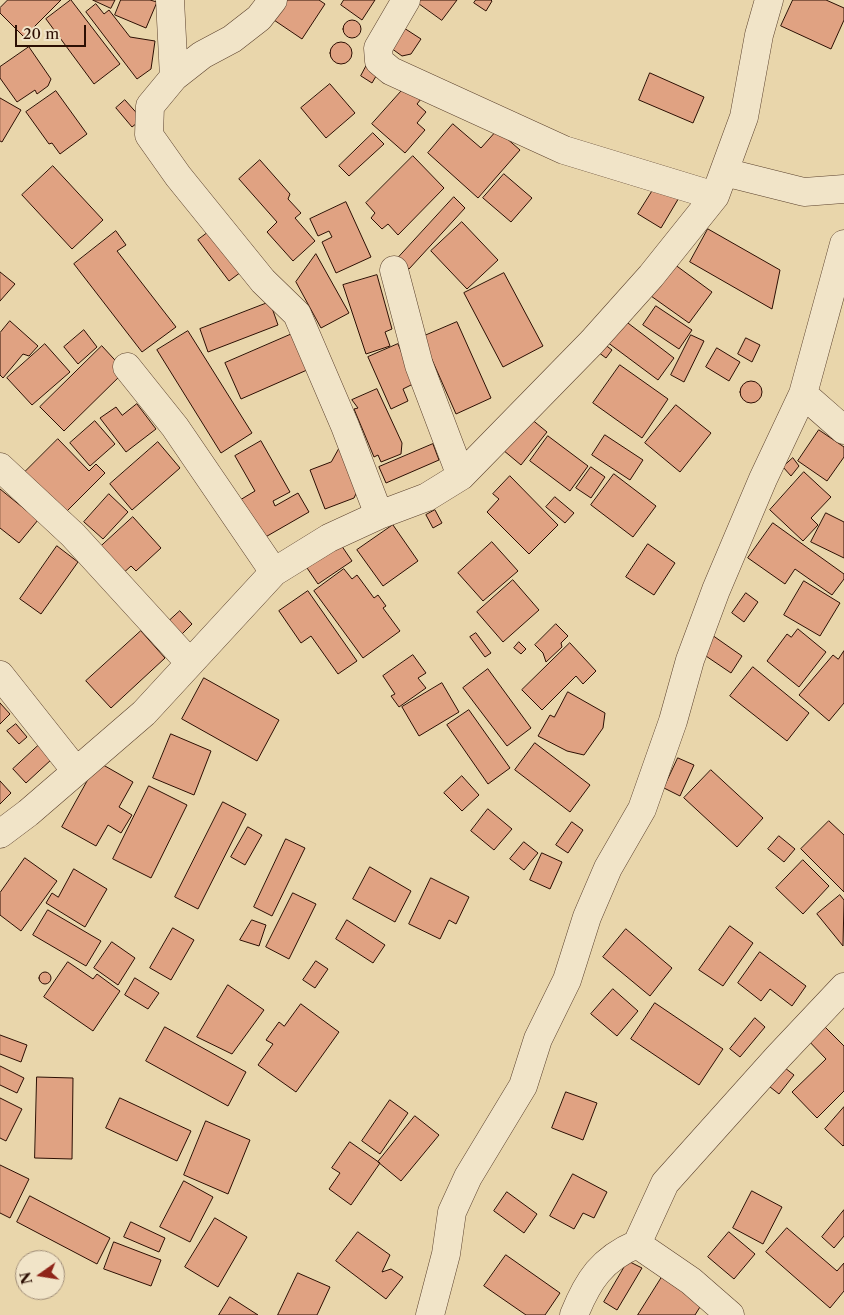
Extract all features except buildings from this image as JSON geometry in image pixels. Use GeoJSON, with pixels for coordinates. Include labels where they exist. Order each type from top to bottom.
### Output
{"type":"FeatureCollection","features":[{"type":"Feature","properties":{"kind":"street"},"geometry":{"type":"LineString","coordinates":[[170,0],[174,77]]}},
{"type":"Feature","properties":{"kind":"street"},"geometry":{"type":"LineString","coordinates":[[273,0],[259,18],[232,39],[202,56],[174,77],[150,106],[149,136],[178,176],[263,281],[296,314],[338,410],[379,515]]}},
{"type":"Feature","properties":{"kind":"street"},"geometry":{"type":"LineString","coordinates":[[406,0],[378,48],[379,61],[391,71],[564,150],[719,184],[804,192],[844,189]]}},
{"type":"Feature","properties":{"kind":"street"},"geometry":{"type":"LineString","coordinates":[[0,834],[144,713],[274,572],[329,538],[379,515],[427,497],[461,476],[592,342],[651,276],[719,184],[744,117],[758,35],[769,0]]}},
{"type":"Feature","properties":{"kind":"street"},"geometry":{"type":"LineString","coordinates":[[430,1315],[446,1254],[452,1212],[468,1177],[523,1086],[538,1039],[567,980],[587,916],[608,868],[642,808],[673,721],[690,660],[716,590],[763,479],[803,394],[844,244]]}},
{"type":"Feature","properties":{"kind":"street"},"geometry":{"type":"LineString","coordinates":[[394,270],[419,365],[461,476]]}},
{"type":"Feature","properties":{"kind":"street"},"geometry":{"type":"LineString","coordinates":[[127,367],[175,427],[274,572]]}},
{"type":"Feature","properties":{"kind":"street"},"geometry":{"type":"LineString","coordinates":[[803,394],[844,430]]}},
{"type":"Feature","properties":{"kind":"street"},"geometry":{"type":"LineString","coordinates":[[0,467],[73,534],[190,663]]}},
{"type":"Feature","properties":{"kind":"street"},"geometry":{"type":"LineString","coordinates":[[0,675],[76,771]]}},
{"type":"Feature","properties":{"kind":"street"},"geometry":{"type":"LineString","coordinates":[[574,1315],[584,1289],[600,1268],[622,1251],[638,1244],[666,1183],[778,1057],[844,987]]}},
{"type":"Feature","properties":{"kind":"street"},"geometry":{"type":"LineString","coordinates":[[638,1244],[691,1281],[730,1315]]}}]}
